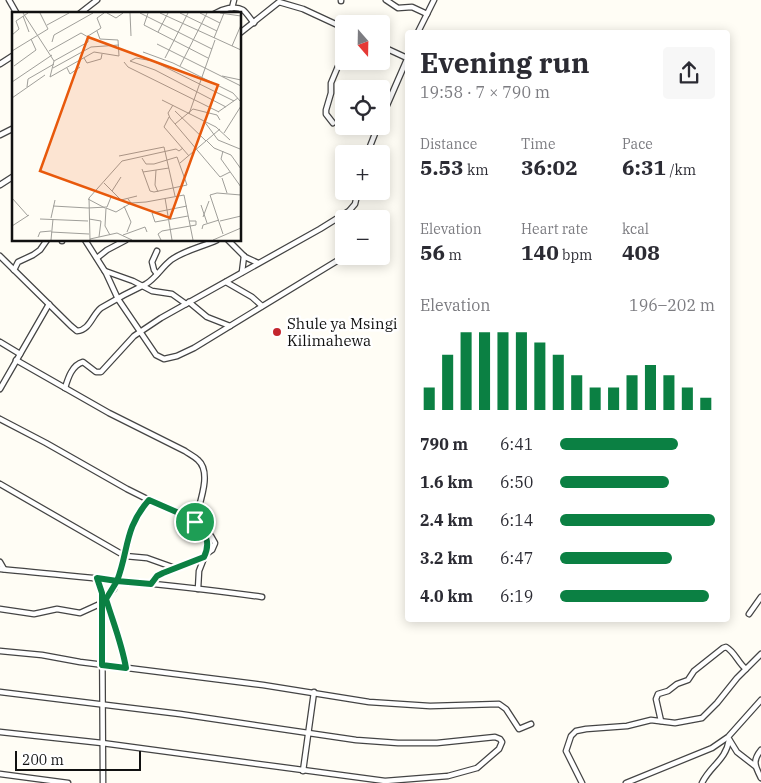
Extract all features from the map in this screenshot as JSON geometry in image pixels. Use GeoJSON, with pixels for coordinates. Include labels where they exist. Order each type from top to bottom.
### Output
{"type":"FeatureCollection","features":[{"type":"Feature","properties":{"kind":"street"},"geometry":{"type":"LineString","coordinates":[[9,0],[16,12]]}},
{"type":"Feature","properties":{"kind":"street"},"geometry":{"type":"LineString","coordinates":[[83,12],[97,0]]}},
{"type":"Feature","properties":{"kind":"street"},"geometry":{"type":"LineString","coordinates":[[232,8],[234,0]]}},
{"type":"Feature","properties":{"kind":"street"},"geometry":{"type":"LineString","coordinates":[[386,0],[398,8],[412,7],[427,14]]}},
{"type":"Feature","properties":{"kind":"street"},"geometry":{"type":"LineString","coordinates":[[419,30],[434,0]]}},
{"type":"Feature","properties":{"kind":"street"},"geometry":{"type":"LineString","coordinates":[[241,32],[280,1],[335,24]]}},
{"type":"Feature","properties":{"kind":"street"},"geometry":{"type":"LineString","coordinates":[[217,12],[232,8],[244,10],[254,23]]}},
{"type":"Feature","properties":{"kind":"street"},"geometry":{"type":"LineString","coordinates":[[390,50],[405,57]]}},
{"type":"Feature","properties":{"kind":"street"},"geometry":{"type":"LineString","coordinates":[[0,64],[12,56]]}},
{"type":"Feature","properties":{"kind":"street"},"geometry":{"type":"LineString","coordinates":[[390,98],[405,63]]}},
{"type":"Feature","properties":{"kind":"street"},"geometry":{"type":"LineString","coordinates":[[333,123],[326,114],[326,110],[331,93],[331,83],[336,70]]}},
{"type":"Feature","properties":{"kind":"street"},"geometry":{"type":"LineString","coordinates":[[0,135],[12,129]]}},
{"type":"Feature","properties":{"kind":"street"},"geometry":{"type":"LineString","coordinates":[[0,185],[12,177]]}},
{"type":"Feature","properties":{"kind":"street"},"geometry":{"type":"LineString","coordinates":[[64,388],[70,374],[78,363],[83,362],[96,372],[101,372],[123,347],[141,332],[242,272],[320,230],[349,211],[356,200]]}},
{"type":"Feature","properties":{"kind":"street"},"geometry":{"type":"LineString","coordinates":[[14,270],[18,262],[40,250],[46,241]]}},
{"type":"Feature","properties":{"kind":"street"},"geometry":{"type":"LineString","coordinates":[[86,241],[97,258],[118,299],[156,355],[164,359],[169,359],[194,348],[335,262]]}},
{"type":"Feature","properties":{"kind":"street"},"geometry":{"type":"LineString","coordinates":[[97,258],[124,241]]}},
{"type":"Feature","properties":{"kind":"street"},"geometry":{"type":"LineString","coordinates":[[0,256],[75,330],[82,330],[87,326],[95,313],[147,283],[180,254],[215,241]]}},
{"type":"Feature","properties":{"kind":"street"},"geometry":{"type":"LineString","coordinates":[[229,241],[244,256],[258,263]]}},
{"type":"Feature","properties":{"kind":"street"},"geometry":{"type":"LineString","coordinates":[[157,251],[152,262],[157,274]]}},
{"type":"Feature","properties":{"kind":"street"},"geometry":{"type":"LineString","coordinates":[[242,272],[244,256]]}},
{"type":"Feature","properties":{"kind":"street"},"geometry":{"type":"LineString","coordinates":[[104,271],[133,281],[139,286],[152,291],[172,294],[207,317],[230,326]]}},
{"type":"Feature","properties":{"kind":"street"},"geometry":{"type":"LineString","coordinates":[[226,282],[252,297],[262,306]]}},
{"type":"Feature","properties":{"kind":"street"},"geometry":{"type":"LineString","coordinates":[[0,388],[2,378],[20,354],[49,304]]}},
{"type":"Feature","properties":{"kind":"street"},"geometry":{"type":"LineString","coordinates":[[0,342],[20,354]]}},
{"type":"Feature","properties":{"kind":"street"},"geometry":{"type":"LineString","coordinates":[[16,360],[64,388],[199,460],[205,477],[195,522]]}},
{"type":"Feature","properties":{"kind":"street"},"geometry":{"type":"LineString","coordinates":[[0,419],[149,500],[195,522],[205,533],[208,541],[200,570],[198,589]]}},
{"type":"Feature","properties":{"kind":"street"},"geometry":{"type":"LineString","coordinates":[[0,484],[125,556],[147,558],[175,568]]}},
{"type":"Feature","properties":{"kind":"street"},"geometry":{"type":"LineString","coordinates":[[0,609],[34,614],[57,609],[80,613],[104,601],[117,581],[125,556],[127,542],[139,512],[149,500]]}},
{"type":"Feature","properties":{"kind":"street"},"geometry":{"type":"LineString","coordinates":[[151,584],[157,576],[205,556]]}},
{"type":"Feature","properties":{"kind":"street"},"geometry":{"type":"LineString","coordinates":[[0,562],[2,569],[262,597]]}},
{"type":"Feature","properties":{"kind":"street"},"geometry":{"type":"LineString","coordinates":[[97,578],[123,650],[126,668]]}},
{"type":"Feature","properties":{"kind":"street"},"geometry":{"type":"LineString","coordinates":[[749,614],[761,597]]}},
{"type":"Feature","properties":{"kind":"street"},"geometry":{"type":"LineString","coordinates":[[103,783],[102,665],[104,601]]}},
{"type":"Feature","properties":{"kind":"street"},"geometry":{"type":"LineString","coordinates":[[661,721],[656,699],[658,694],[668,691],[677,684],[688,680],[697,669],[723,648],[726,647],[730,650],[738,662],[746,669]]}},
{"type":"Feature","properties":{"kind":"street"},"geometry":{"type":"LineString","coordinates":[[0,651],[314,692],[369,702],[430,706],[499,704],[506,709],[520,729],[531,724]]}},
{"type":"Feature","properties":{"kind":"street"},"geometry":{"type":"LineString","coordinates":[[582,783],[566,751],[576,731],[586,728],[627,726],[651,720],[675,723],[702,718],[761,654]]}},
{"type":"Feature","properties":{"kind":"street"},"geometry":{"type":"LineString","coordinates":[[0,692],[102,704],[356,740],[437,743],[495,737],[502,742],[499,750],[482,766],[448,776],[385,781],[102,743],[0,732]]}},
{"type":"Feature","properties":{"kind":"street"},"geometry":{"type":"LineString","coordinates":[[303,771],[314,692]]}},
{"type":"Feature","properties":{"kind":"street"},"geometry":{"type":"LineString","coordinates":[[626,783],[706,751],[729,738],[761,700]]}},
{"type":"Feature","properties":{"kind":"street"},"geometry":{"type":"LineString","coordinates":[[729,738],[736,752],[755,766]]}},
{"type":"Feature","properties":{"kind":"street"},"geometry":{"type":"LineString","coordinates":[[702,783],[727,751],[729,738]]}},
{"type":"Feature","properties":{"kind":"street"},"geometry":{"type":"LineString","coordinates":[[761,750],[755,758],[755,766],[761,778]]}},
{"type":"Feature","properties":{"kind":"street"},"geometry":{"type":"LineString","coordinates":[[0,774],[68,783]]}},
{"type":"Feature","properties":{"kind":"place","name":"Shule ya Msingi Kilimahewa"},"geometry":{"type":"Point","coordinates":[277,332]}},
{"type":"Feature","properties":{"kind":"route"},"geometry":{"type":"LineString","coordinates":[[195,522],[149,500],[139,512],[127,542],[122,568],[117,581],[97,578],[102,593],[102,665],[126,668],[123,650],[106,599],[110,596],[117,581],[151,584],[157,576],[204,557],[208,541],[205,533],[195,522]]}}]}
